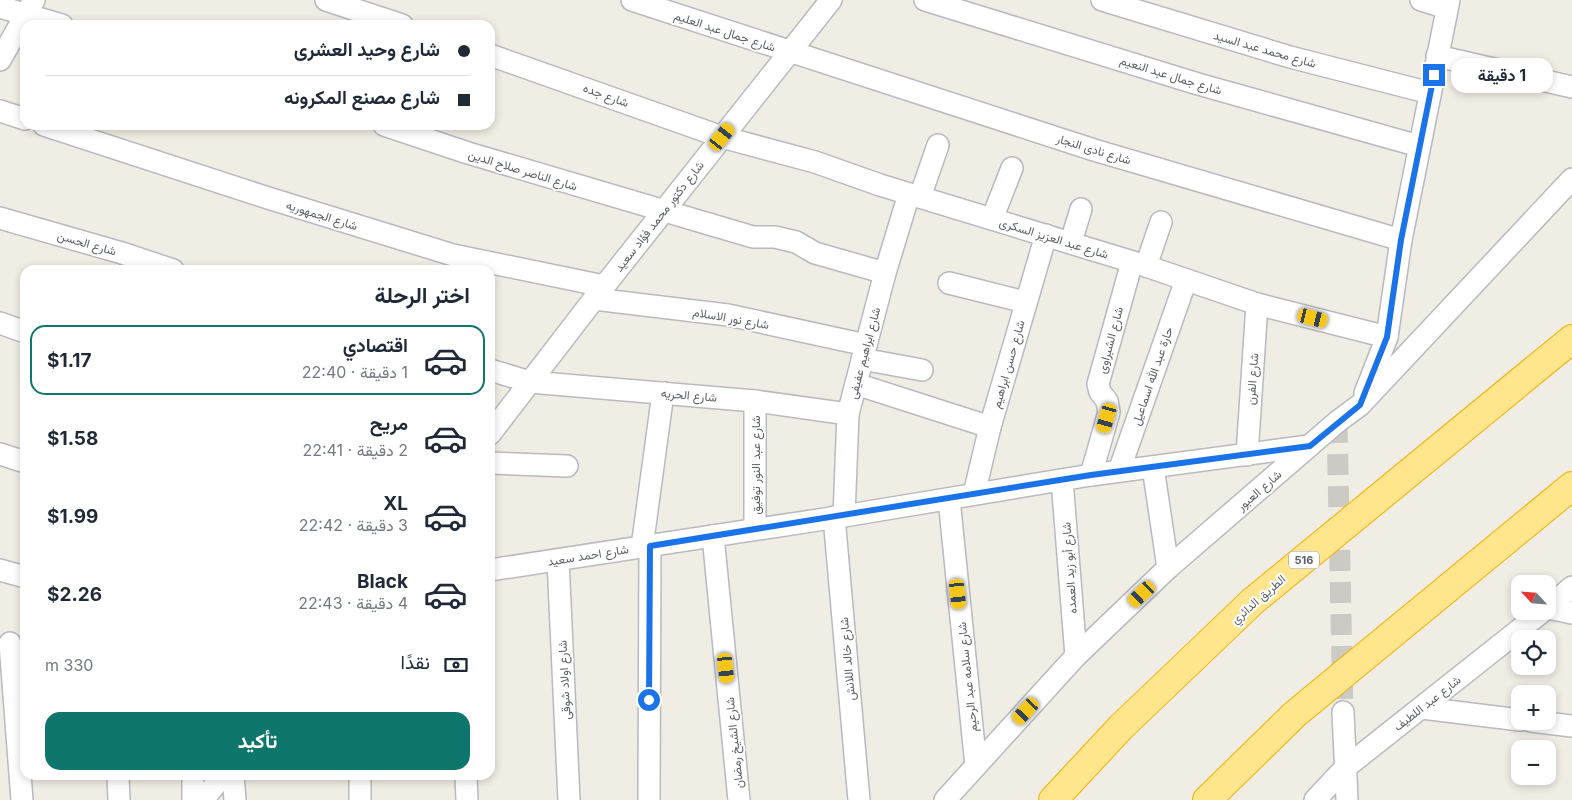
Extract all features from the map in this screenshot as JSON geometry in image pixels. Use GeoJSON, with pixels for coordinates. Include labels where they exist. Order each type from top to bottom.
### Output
{"type":"FeatureCollection","features":[{"type":"Feature","properties":{"kind":"highway","name":"الطريق الدائري"},"geometry":{"type":"LineString","coordinates":[[1053,800],[1121,728],[1254,601],[1572,340]]}},
{"type":"Feature","properties":{"kind":"highway"},"geometry":{"type":"LineString","coordinates":[[1207,800],[1295,714],[1572,486]]}},
{"type":"Feature","properties":{"kind":"street"},"geometry":{"type":"LineString","coordinates":[[326,0],[387,20]]}},
{"type":"Feature","properties":{"kind":"street","name":"شارع جمال عبد العليم"},"geometry":{"type":"LineString","coordinates":[[632,0],[790,52]]}},
{"type":"Feature","properties":{"kind":"street","name":"شارع دكتور محمد فؤاد سعيد"},"geometry":{"type":"LineString","coordinates":[[497,415],[530,382],[831,0]]}},
{"type":"Feature","properties":{"kind":"street","name":"شارع جمال عبد النعيم"},"geometry":{"type":"LineString","coordinates":[[925,0],[1198,84],[1419,146]]}},
{"type":"Feature","properties":{"kind":"street","name":"شارع محمد عبد السيد"},"geometry":{"type":"LineString","coordinates":[[1102,0],[1290,57],[1430,93]]}},
{"type":"Feature","properties":{"kind":"street"},"geometry":{"type":"LineString","coordinates":[[1360,405],[1387,337],[1401,240],[1448,4],[1421,0]]}},
{"type":"Feature","properties":{"kind":"street"},"geometry":{"type":"LineString","coordinates":[[0,7],[30,7],[53,20]]}},
{"type":"Feature","properties":{"kind":"street"},"geometry":{"type":"LineString","coordinates":[[23,20],[30,7]]}},
{"type":"Feature","properties":{"kind":"street"},"geometry":{"type":"LineString","coordinates":[[0,60],[20,25]]}},
{"type":"Feature","properties":{"kind":"street","name":"شارع نادى النجار"},"geometry":{"type":"LineString","coordinates":[[790,52],[1094,150],[1401,240]]}},
{"type":"Feature","properties":{"kind":"street","name":"شارع جده"},"geometry":{"type":"LineString","coordinates":[[495,56],[722,137]]}},
{"type":"Feature","properties":{"kind":"street"},"geometry":{"type":"LineString","coordinates":[[1437,56],[1572,87]]}},
{"type":"Feature","properties":{"kind":"street"},"geometry":{"type":"LineString","coordinates":[[0,110],[20,117]]}},
{"type":"Feature","properties":{"kind":"street","name":"شارع الجمهوريه"},"geometry":{"type":"LineString","coordinates":[[59,130],[268,198],[491,265]]}},
{"type":"Feature","properties":{"kind":"street","name":"شارع الناصر صلاح الدين"},"geometry":{"type":"LineString","coordinates":[[399,130],[663,212],[753,237],[775,237],[796,242],[815,253],[885,273]]}},
{"type":"Feature","properties":{"kind":"street","name":"شارع عبد العزيز السكرى"},"geometry":{"type":"LineString","coordinates":[[722,137],[815,162],[914,195],[1071,242],[1257,304],[1387,337]]}},
{"type":"Feature","properties":{"kind":"street","name":"شارع ابراهيم عفيفى"},"geometry":{"type":"LineString","coordinates":[[839,516],[848,414],[885,273],[914,195],[938,145]]}},
{"type":"Feature","properties":{"kind":"street"},"geometry":{"type":"LineString","coordinates":[[992,218],[1012,168]]}},
{"type":"Feature","properties":{"kind":"street","name":"شارع العبور"},"geometry":{"type":"LineString","coordinates":[[945,800],[1076,656],[1168,568],[1360,405],[1572,179]]}},
{"type":"Feature","properties":{"kind":"street"},"geometry":{"type":"LineString","coordinates":[[1071,242],[1081,209]]}},
{"type":"Feature","properties":{"kind":"street","name":"شارع الحسن"},"geometry":{"type":"LineString","coordinates":[[0,218],[159,265]]}},
{"type":"Feature","properties":{"kind":"street","name":"شارع الشبراوى"},"geometry":{"type":"LineString","coordinates":[[1091,475],[1109,412],[1107,401],[1100,392],[1098,384],[1139,264],[1161,222]]}},
{"type":"Feature","properties":{"kind":"street","name":"شارع حسن ابراهيم"},"geometry":{"type":"LineString","coordinates":[[974,494],[990,427],[1046,235]]}},
{"type":"Feature","properties":{"kind":"street","name":"شارع الجمهوريه"},"geometry":{"type":"LineString","coordinates":[[495,266],[599,293]]}},
{"type":"Feature","properties":{"kind":"street","name":"حارة عبد الله اسماعيل"},"geometry":{"type":"LineString","coordinates":[[1119,471],[1186,280]]}},
{"type":"Feature","properties":{"kind":"street"},"geometry":{"type":"LineString","coordinates":[[949,283],[1025,302]]}},
{"type":"Feature","properties":{"kind":"street","name":"شارع نور الاسلام"},"geometry":{"type":"LineString","coordinates":[[599,293],[728,315],[922,370]]}},
{"type":"Feature","properties":{"kind":"street","name":"شارع الفرن"},"geometry":{"type":"LineString","coordinates":[[1247,455],[1257,304]]}},
{"type":"Feature","properties":{"kind":"street"},"geometry":{"type":"LineString","coordinates":[[0,323],[20,330]]}},
{"type":"Feature","properties":{"kind":"street"},"geometry":{"type":"LineString","coordinates":[[495,372],[530,382]]}},
{"type":"Feature","properties":{"kind":"street","name":"شارع الحريه"},"geometry":{"type":"LineString","coordinates":[[530,382],[755,401],[848,414]]}},
{"type":"Feature","properties":{"kind":"street"},"geometry":{"type":"LineString","coordinates":[[856,384],[990,427]]}},
{"type":"Feature","properties":{"kind":"street"},"geometry":{"type":"LineString","coordinates":[[650,800],[646,546],[663,393]]}},
{"type":"Feature","properties":{"kind":"street","name":"شارع عبد النور توفيق"},"geometry":{"type":"LineString","coordinates":[[755,401],[755,529]]}},
{"type":"Feature","properties":{"kind":"street","name":"شارع احمد سعيد"},"geometry":{"type":"LineString","coordinates":[[495,569],[1091,475],[1310,446]]}},
{"type":"Feature","properties":{"kind":"street"},"geometry":{"type":"LineString","coordinates":[[0,454],[20,460]]}},
{"type":"Feature","properties":{"kind":"street"},"geometry":{"type":"LineString","coordinates":[[495,463],[567,466]]}},
{"type":"Feature","properties":{"kind":"street"},"geometry":{"type":"LineString","coordinates":[[1154,467],[1168,568]]}},
{"type":"Feature","properties":{"kind":"street","name":"شارع أبو زيد العمده"},"geometry":{"type":"LineString","coordinates":[[1062,480],[1076,656]]}},
{"type":"Feature","properties":{"kind":"street","name":"شارع سلامه عبد الرحيم"},"geometry":{"type":"LineString","coordinates":[[949,498],[976,766]]}},
{"type":"Feature","properties":{"kind":"street","name":"شارع خالد اللانش"},"geometry":{"type":"LineString","coordinates":[[839,516],[859,800]]}},
{"type":"Feature","properties":{"kind":"street","name":"شارع الشيخ رمضان"},"geometry":{"type":"LineString","coordinates":[[713,536],[739,800]]}},
{"type":"Feature","properties":{"kind":"street","name":"شارع اولاد شوقى"},"geometry":{"type":"LineString","coordinates":[[558,560],[569,800]]}},
{"type":"Feature","properties":{"kind":"street"},"geometry":{"type":"LineString","coordinates":[[0,570],[20,576]]}},
{"type":"Feature","properties":{"kind":"street"},"geometry":{"type":"LineString","coordinates":[[1556,601],[1572,587]]}},
{"type":"Feature","properties":{"kind":"street"},"geometry":{"type":"LineString","coordinates":[[1556,610],[1572,613]]}},
{"type":"Feature","properties":{"kind":"street","name":"شارع عبد اللطيف"},"geometry":{"type":"LineString","coordinates":[[1315,800],[1345,768],[1532,620]]}},
{"type":"Feature","properties":{"kind":"street"},"geometry":{"type":"LineString","coordinates":[[12,643],[20,769]]}},
{"type":"Feature","properties":{"kind":"street"},"geometry":{"type":"LineString","coordinates":[[1422,708],[1511,719]]}},
{"type":"Feature","properties":{"kind":"street"},"geometry":{"type":"LineString","coordinates":[[1343,712],[1347,800]]}},
{"type":"Feature","properties":{"kind":"street"},"geometry":{"type":"LineString","coordinates":[[1556,724],[1572,726]]}},
{"type":"Feature","properties":{"kind":"street"},"geometry":{"type":"LineString","coordinates":[[21,780],[22,800]]}},
{"type":"Feature","properties":{"kind":"street"},"geometry":{"type":"LineString","coordinates":[[118,780],[119,800]]}},
{"type":"Feature","properties":{"kind":"street"},"geometry":{"type":"LineString","coordinates":[[193,780],[193,800]]}},
{"type":"Feature","properties":{"kind":"street"},"geometry":{"type":"LineString","coordinates":[[203,800],[219,780]]}},
{"type":"Feature","properties":{"kind":"street"},"geometry":{"type":"LineString","coordinates":[[233,780],[235,800]]}},
{"type":"Feature","properties":{"kind":"street"},"geometry":{"type":"LineString","coordinates":[[360,780],[360,800]]}},
{"type":"Feature","properties":{"kind":"street"},"geometry":{"type":"LineString","coordinates":[[466,780],[467,800]]}},
{"type":"Feature","properties":{"kind":"tunnel"},"geometry":{"type":"LineString","coordinates":[[1337,422],[1343,712]]}},
{"type":"Feature","properties":{"kind":"route"},"geometry":{"type":"LineString","coordinates":[[649,700],[650,546],[1091,475],[1310,446],[1360,405],[1387,337],[1401,240],[1434,75]]}}]}
